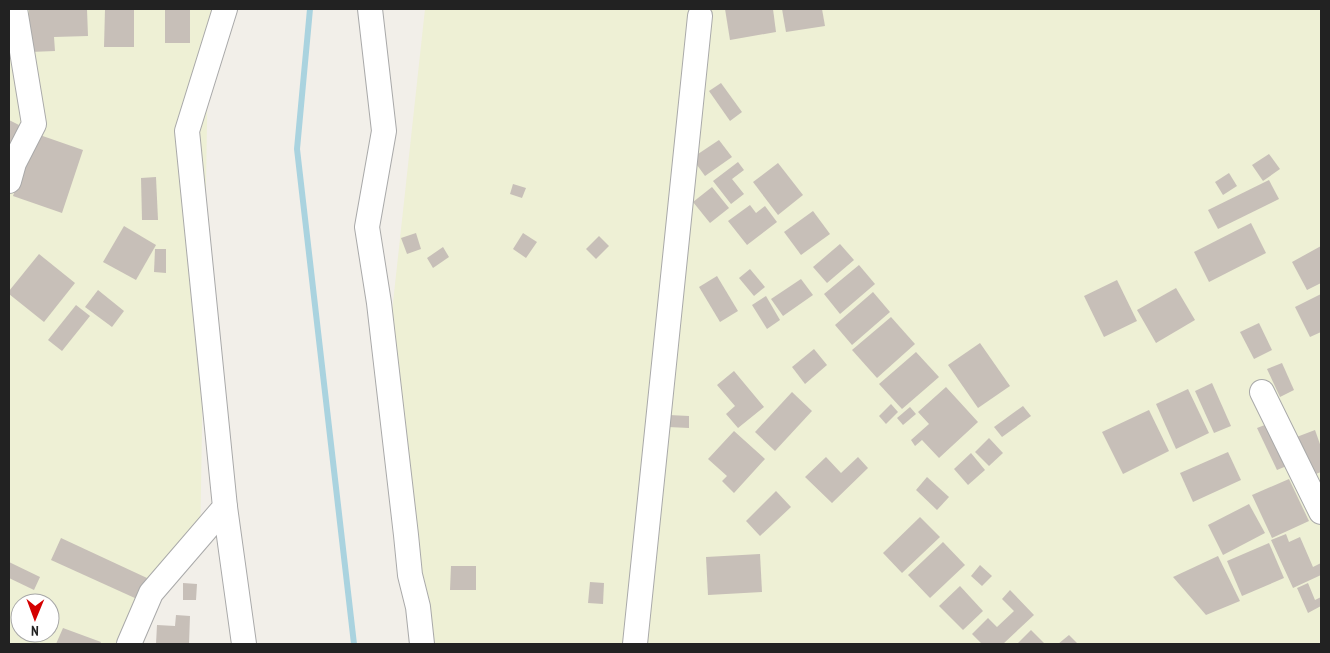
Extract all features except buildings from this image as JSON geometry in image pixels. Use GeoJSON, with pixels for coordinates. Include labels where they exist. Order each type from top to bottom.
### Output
{"type":"FeatureCollection","features":[{"type":"Feature","properties":{"kind":"street"},"geometry":{"type":"LineString","coordinates":[[9,181],[14,164],[34,124],[15,9]]}},
{"type":"Feature","properties":{"kind":"street"},"geometry":{"type":"LineString","coordinates":[[225,9],[187,131],[225,507],[244,644]]}},
{"type":"Feature","properties":{"kind":"street"},"geometry":{"type":"LineString","coordinates":[[370,9],[384,131],[367,227],[379,303],[410,575],[418,607],[422,644]]}},
{"type":"Feature","properties":{"kind":"street"},"geometry":{"type":"LineString","coordinates":[[634,644],[700,16]]}},
{"type":"Feature","properties":{"kind":"street"},"geometry":{"type":"LineString","coordinates":[[1262,392],[1321,512]]}},
{"type":"Feature","properties":{"kind":"street"},"geometry":{"type":"LineString","coordinates":[[129,644],[152,593],[225,507]]}},
{"type":"Feature","properties":{"kind":"green space"},"geometry":{"type":"Polygon","coordinates":[[[9,9],[215,9],[208,62],[200,549],[172,565],[130,644],[9,644],[9,9]]]}},
{"type":"Feature","properties":{"kind":"green space"},"geometry":{"type":"Polygon","coordinates":[[[425,9],[1321,9],[1321,644],[430,644],[392,312],[425,9]]]}},
{"type":"Feature","properties":{"kind":"waterway"},"geometry":{"type":"LineString","coordinates":[[310,9],[297,149],[354,644]]}}]}
